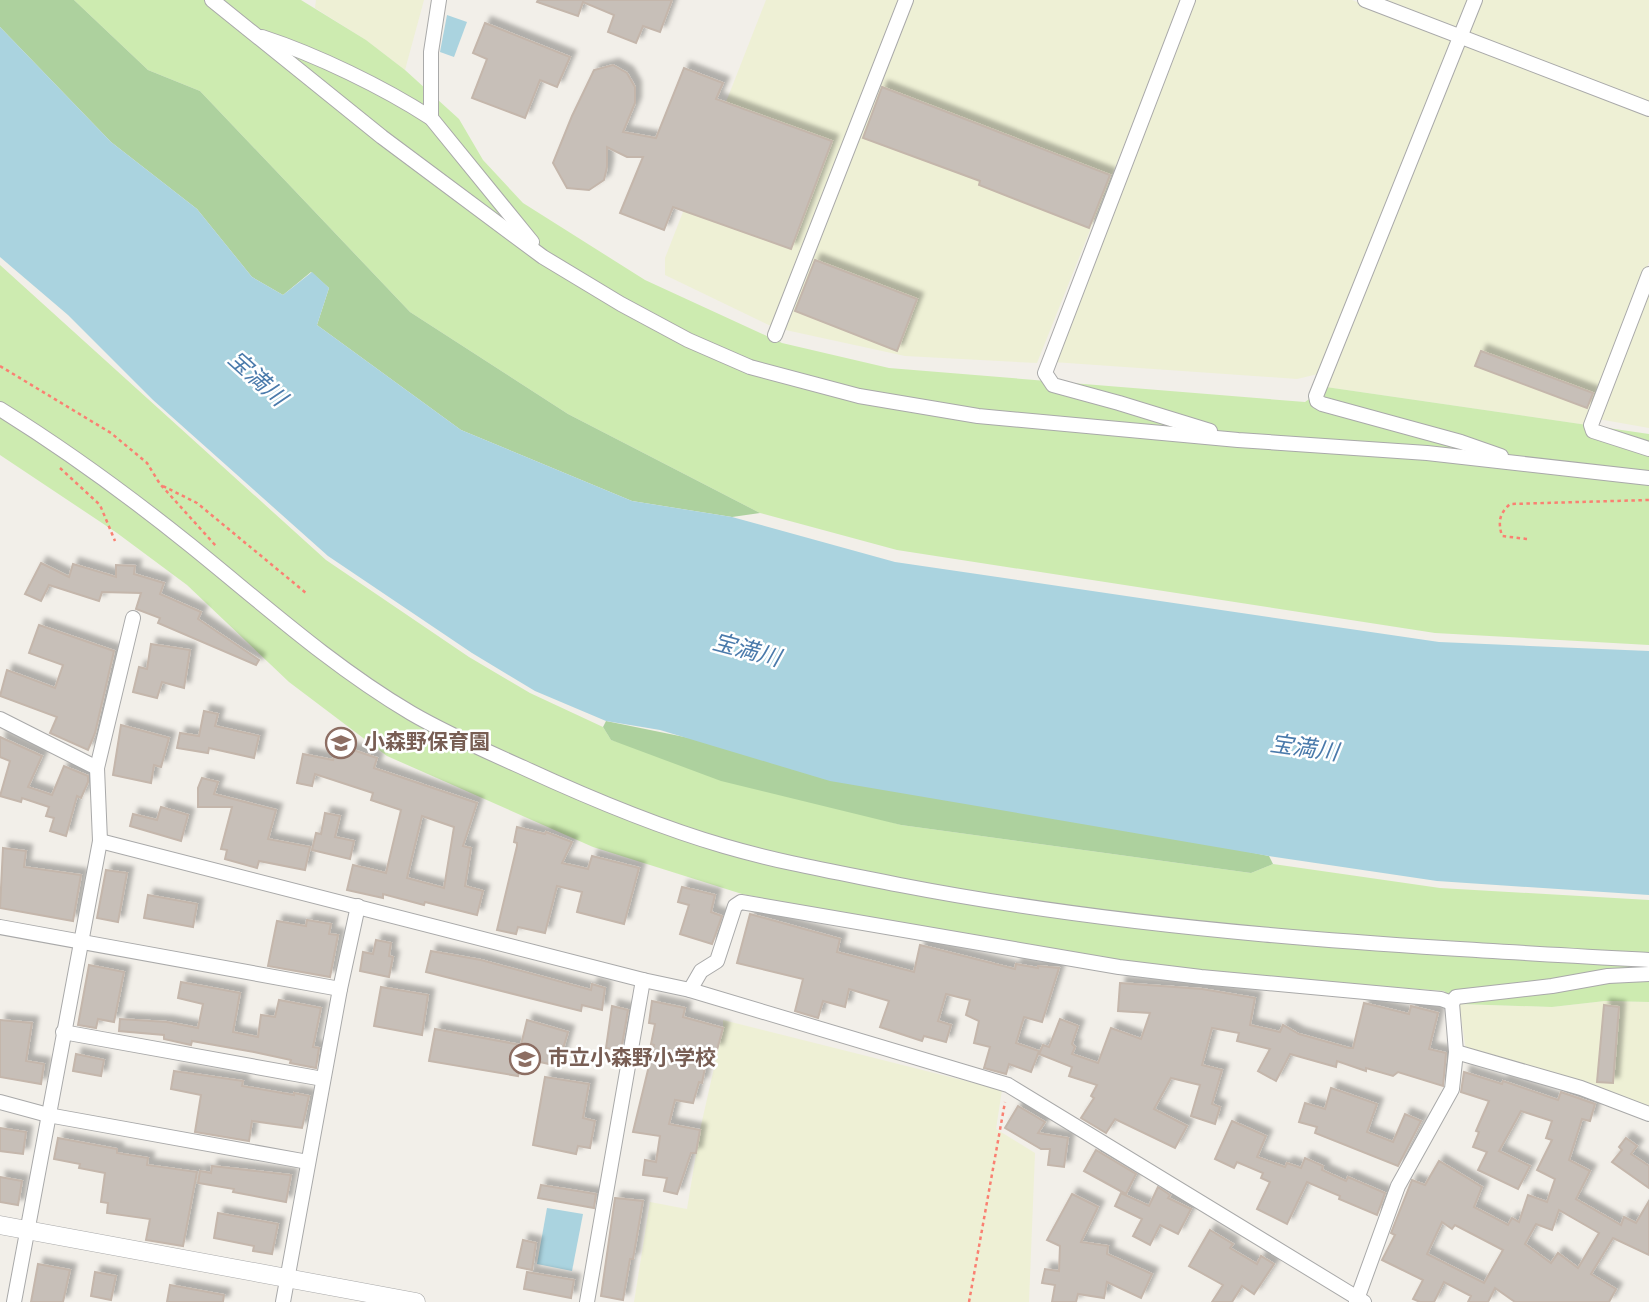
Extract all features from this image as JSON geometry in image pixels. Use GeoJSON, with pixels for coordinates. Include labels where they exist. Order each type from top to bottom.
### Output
{"type":"FeatureCollection","features":[{"type":"Feature","properties":{"kind":"street"},"geometry":{"type":"LineString","coordinates":[[212,0],[382,137],[543,257],[621,304],[717,354],[750,367],[820,387],[914,407],[978,416],[1238,440],[1427,453],[1649,478]]}},
{"type":"Feature","properties":{"kind":"street"},"geometry":{"type":"LineString","coordinates":[[431,117],[431,52],[439,0]]}},
{"type":"Feature","properties":{"kind":"street"},"geometry":{"type":"LineString","coordinates":[[775,335],[906,0]]}},
{"type":"Feature","properties":{"kind":"street"},"geometry":{"type":"LineString","coordinates":[[1188,0],[1045,373],[1053,385],[1238,440]]}},
{"type":"Feature","properties":{"kind":"street"},"geometry":{"type":"LineString","coordinates":[[1365,0],[1649,109]]}},
{"type":"Feature","properties":{"kind":"street"},"geometry":{"type":"LineString","coordinates":[[1475,0],[1316,396],[1317,401],[1322,404],[1461,442],[1515,463]]}},
{"type":"Feature","properties":{"kind":"street"},"geometry":{"type":"LineString","coordinates":[[258,36],[294,48],[431,117],[543,257]]}},
{"type":"Feature","properties":{"kind":"street"},"geometry":{"type":"LineString","coordinates":[[1649,274],[1591,425],[1593,431],[1649,449]]}},
{"type":"Feature","properties":{"kind":"street"},"geometry":{"type":"LineString","coordinates":[[0,409],[81,463],[153,517],[318,651],[408,711],[488,753],[618,810],[689,835],[762,856],[1006,905],[1122,920],[1340,942],[1649,960]]}},
{"type":"Feature","properties":{"kind":"street"},"geometry":{"type":"LineString","coordinates":[[14,1302],[100,841],[97,768],[133,618]]}},
{"type":"Feature","properties":{"kind":"street"},"geometry":{"type":"LineString","coordinates":[[0,719],[97,768]]}},
{"type":"Feature","properties":{"kind":"street"},"geometry":{"type":"LineString","coordinates":[[100,841],[690,990],[1008,1085],[1359,1301],[1398,1186],[1452,1089],[1456,1052],[1452,1003],[1456,997],[1552,986],[1608,976],[1649,974]]}},
{"type":"Feature","properties":{"kind":"street"},"geometry":{"type":"LineString","coordinates":[[690,990],[701,971],[717,961],[735,906],[741,902],[1119,967],[1441,999],[1452,1003]]}},
{"type":"Feature","properties":{"kind":"street"},"geometry":{"type":"LineString","coordinates":[[283,1302],[340,989],[358,906]]}},
{"type":"Feature","properties":{"kind":"street"},"geometry":{"type":"LineString","coordinates":[[0,927],[340,989]]}},
{"type":"Feature","properties":{"kind":"street"},"geometry":{"type":"LineString","coordinates":[[587,1302],[643,980]]}},
{"type":"Feature","properties":{"kind":"street"},"geometry":{"type":"LineString","coordinates":[[63,1031],[323,1079]]}},
{"type":"Feature","properties":{"kind":"street"},"geometry":{"type":"LineString","coordinates":[[1456,1052],[1581,1088],[1649,1114]]}},
{"type":"Feature","properties":{"kind":"street"},"geometry":{"type":"LineString","coordinates":[[0,1102],[48,1115],[309,1162]]}},
{"type":"Feature","properties":{"kind":"street"},"geometry":{"type":"LineString","coordinates":[[0,1225],[416,1302]]}},
{"type":"Feature","properties":{"kind":"path"},"geometry":{"type":"LineString","coordinates":[[0,366],[111,433],[147,463],[160,484],[220,551]]}},
{"type":"Feature","properties":{"kind":"path"},"geometry":{"type":"LineString","coordinates":[[55,463],[100,505],[115,541]]}},
{"type":"Feature","properties":{"kind":"path"},"geometry":{"type":"LineString","coordinates":[[160,484],[197,503],[306,593]]}},
{"type":"Feature","properties":{"kind":"path"},"geometry":{"type":"LineString","coordinates":[[1527,539],[1502,536],[1499,525],[1502,512],[1510,504],[1649,500]]}},
{"type":"Feature","properties":{"kind":"path"},"geometry":{"type":"LineString","coordinates":[[969,1302],[1008,1085]]}},
{"type":"Feature","properties":{"kind":"green space"},"geometry":{"type":"Polygon","coordinates":[[[0,0],[74,0],[148,70],[200,91],[410,312],[568,414],[760,513],[732,517],[632,501],[461,430],[317,325],[329,288],[311,272],[283,295],[252,277],[197,209],[111,142],[0,27],[0,0]]]}},
{"type":"Feature","properties":{"kind":"green space"},"geometry":{"type":"Polygon","coordinates":[[[74,0],[301,0],[366,40],[405,70],[459,119],[483,160],[523,203],[645,280],[782,343],[889,368],[1305,402],[1326,387],[1649,434],[1649,645],[1435,633],[897,550],[760,513],[568,414],[410,312],[200,91],[148,70],[74,0]]]}},
{"type":"Feature","properties":{"kind":"green space"},"geometry":{"type":"Polygon","coordinates":[[[316,0],[424,0],[405,70],[366,40],[315,8],[316,0]]]}},
{"type":"Feature","properties":{"kind":"green space"},"geometry":{"type":"Polygon","coordinates":[[[766,0],[900,0],[773,327],[665,275],[665,258],[766,0]]]}},
{"type":"Feature","properties":{"kind":"green space"},"geometry":{"type":"Polygon","coordinates":[[[912,0],[1182,0],[1037,363],[905,356],[781,329],[912,0]]]}},
{"type":"Feature","properties":{"kind":"green space"},"geometry":{"type":"Polygon","coordinates":[[[1193,0],[1352,0],[1456,40],[1318,374],[1297,379],[1053,362],[1193,0]]]}},
{"type":"Feature","properties":{"kind":"green space"},"geometry":{"type":"Polygon","coordinates":[[[1387,0],[1470,0],[1458,28],[1387,0]]]}},
{"type":"Feature","properties":{"kind":"green space"},"geometry":{"type":"Polygon","coordinates":[[[1482,0],[1649,0],[1649,102],[1468,34],[1482,0]]]}},
{"type":"Feature","properties":{"kind":"green space"},"geometry":{"type":"Polygon","coordinates":[[[1464,44],[1649,115],[1649,262],[1587,425],[1326,387],[1464,44]]]}},
{"type":"Feature","properties":{"kind":"green space"},"geometry":{"type":"Polygon","coordinates":[[[0,265],[326,560],[469,657],[530,693],[603,727],[611,740],[901,825],[1251,873],[1273,864],[1440,888],[1649,900],[1649,1002],[1605,1001],[1552,1007],[1459,1004],[1444,991],[1197,972],[895,924],[742,894],[593,847],[387,756],[289,682],[187,585],[117,533],[0,455],[0,265]]]}},
{"type":"Feature","properties":{"kind":"green space"},"geometry":{"type":"Polygon","coordinates":[[[1649,289],[1649,428],[1598,419],[1649,289]]]}},
{"type":"Feature","properties":{"kind":"green space"},"geometry":{"type":"Polygon","coordinates":[[[606,721],[1269,856],[1273,864],[1251,873],[901,825],[721,781],[611,740],[603,727],[606,721]]]}},
{"type":"Feature","properties":{"kind":"green space"},"geometry":{"type":"Polygon","coordinates":[[[1605,1001],[1649,1002],[1649,1108],[1602,1088],[1466,1051],[1459,1004],[1552,1007],[1605,1001]]]}},
{"type":"Feature","properties":{"kind":"green space"},"geometry":{"type":"Polygon","coordinates":[[[723,1020],[1002,1090],[996,1129],[1035,1153],[1029,1302],[634,1302],[650,1202],[687,1209],[723,1020]]]}},
{"type":"Feature","properties":{"kind":"water"},"geometry":{"type":"Polygon","coordinates":[[[447,15],[467,22],[454,57],[440,52],[447,15]]]}},
{"type":"Feature","properties":{"kind":"water","name":"宝満川"},"geometry":{"type":"Polygon","coordinates":[[[0,27],[111,142],[197,209],[252,277],[283,295],[312,272],[329,288],[317,325],[461,430],[632,501],[732,517],[895,562],[1439,642],[1649,651],[1649,895],[1437,881],[1269,856],[830,781],[660,730],[606,721],[535,691],[472,653],[328,556],[153,400],[68,315],[0,257],[0,27]]]}},
{"type":"Feature","properties":{"kind":"water"},"geometry":{"type":"Polygon","coordinates":[[[547,1208],[583,1214],[572,1271],[537,1264],[547,1208]]]}},
{"type":"Feature","properties":{"kind":"building"},"geometry":{"type":"Polygon","coordinates":[[[672,0],[660,32],[643,26],[636,43],[608,32],[614,15],[583,2],[578,16],[537,2],[672,0]]]}},
{"type":"Feature","properties":{"kind":"building"},"geometry":{"type":"Polygon","coordinates":[[[485,23],[570,57],[557,87],[540,80],[525,118],[472,98],[487,59],[473,53],[485,23]]]}},
{"type":"Feature","properties":{"kind":"building"},"geometry":{"type":"Polygon","coordinates":[[[613,65],[627,73],[635,87],[635,103],[623,132],[656,138],[684,68],[723,83],[716,99],[832,141],[791,249],[673,207],[664,230],[620,213],[643,157],[627,157],[607,147],[604,180],[589,190],[567,188],[553,163],[594,70],[613,65]]]}},
{"type":"Feature","properties":{"kind":"building"},"geometry":{"type":"Polygon","coordinates":[[[882,87],[1110,175],[1089,228],[979,185],[980,181],[863,138],[882,87]]]}},
{"type":"Feature","properties":{"kind":"building"},"geometry":{"type":"Polygon","coordinates":[[[815,260],[917,299],[897,351],[795,311],[815,260]]]}},
{"type":"Feature","properties":{"kind":"building"},"geometry":{"type":"Polygon","coordinates":[[[1481,351],[1593,393],[1587,408],[1475,366],[1481,351]]]}},
{"type":"Feature","properties":{"kind":"building"},"geometry":{"type":"Polygon","coordinates":[[[41,563],[69,577],[73,564],[116,577],[116,565],[135,566],[134,574],[164,583],[160,594],[201,612],[198,619],[259,660],[256,665],[158,623],[160,618],[136,609],[141,593],[102,592],[99,601],[49,585],[41,601],[25,594],[41,563]]]}},
{"type":"Feature","properties":{"kind":"building"},"geometry":{"type":"Polygon","coordinates":[[[39,625],[114,651],[95,733],[88,750],[50,733],[57,717],[0,696],[7,670],[55,688],[63,665],[29,653],[39,625]]]}},
{"type":"Feature","properties":{"kind":"building"},"geometry":{"type":"Polygon","coordinates":[[[151,644],[190,650],[184,688],[162,682],[157,698],[133,692],[139,667],[147,669],[151,644]]]}},
{"type":"Feature","properties":{"kind":"building"},"geometry":{"type":"Polygon","coordinates":[[[204,711],[218,714],[215,726],[259,736],[254,758],[209,748],[208,753],[177,748],[180,733],[199,736],[204,711]]]}},
{"type":"Feature","properties":{"kind":"building"},"geometry":{"type":"Polygon","coordinates":[[[121,725],[169,738],[161,767],[154,765],[151,783],[113,775],[121,725]]]}},
{"type":"Feature","properties":{"kind":"building"},"geometry":{"type":"Polygon","coordinates":[[[0,737],[42,756],[28,787],[52,795],[64,766],[88,776],[81,798],[77,796],[66,836],[50,831],[54,818],[46,816],[49,807],[22,798],[21,802],[0,796],[10,761],[0,757],[0,737]]]}},
{"type":"Feature","properties":{"kind":"building"},"geometry":{"type":"Polygon","coordinates":[[[338,745],[377,758],[374,768],[477,803],[463,846],[471,848],[465,886],[483,891],[477,915],[425,902],[424,905],[383,894],[383,898],[347,890],[353,865],[386,873],[401,810],[371,800],[373,793],[315,774],[312,786],[297,783],[303,754],[333,760],[338,745]],[[422,816],[407,878],[444,888],[454,827],[422,816]]]}},
{"type":"Feature","properties":{"kind":"building"},"geometry":{"type":"Polygon","coordinates":[[[202,778],[218,782],[214,794],[276,810],[268,839],[310,847],[305,870],[259,861],[257,868],[225,859],[227,850],[221,849],[232,807],[198,807],[198,788],[202,778]]]}},
{"type":"Feature","properties":{"kind":"building"},"geometry":{"type":"Polygon","coordinates":[[[161,807],[188,815],[181,841],[130,826],[133,814],[157,820],[161,807]]]}},
{"type":"Feature","properties":{"kind":"building"},"geometry":{"type":"Polygon","coordinates":[[[325,813],[340,816],[335,837],[354,841],[350,859],[312,850],[316,833],[321,834],[325,813]]]}},
{"type":"Feature","properties":{"kind":"building"},"geometry":{"type":"Polygon","coordinates":[[[517,827],[545,834],[546,832],[572,842],[562,863],[588,869],[592,856],[639,868],[624,924],[577,912],[582,892],[557,886],[545,933],[518,927],[516,934],[497,930],[517,846],[514,842],[517,827]]]}},
{"type":"Feature","properties":{"kind":"building"},"geometry":{"type":"Polygon","coordinates":[[[3,848],[26,851],[24,867],[81,875],[73,921],[0,908],[3,848]]]}},
{"type":"Feature","properties":{"kind":"building"},"geometry":{"type":"Polygon","coordinates":[[[106,870],[127,873],[118,922],[97,918],[106,870]]]}},
{"type":"Feature","properties":{"kind":"building"},"geometry":{"type":"Polygon","coordinates":[[[682,887],[715,895],[711,912],[722,916],[712,944],[680,934],[689,905],[678,902],[682,887]]]}},
{"type":"Feature","properties":{"kind":"building"},"geometry":{"type":"Polygon","coordinates":[[[148,895],[197,904],[193,927],[144,918],[148,895]]]}},
{"type":"Feature","properties":{"kind":"building"},"geometry":{"type":"Polygon","coordinates":[[[750,914],[840,939],[837,952],[914,972],[920,945],[1015,969],[1016,964],[1059,968],[1042,1022],[1024,1017],[1016,1043],[1039,1051],[1031,1072],[1009,1064],[1006,1074],[984,1068],[990,1047],[974,1043],[979,1021],[966,1015],[970,1000],[946,994],[938,1021],[951,1025],[946,1042],[924,1036],[922,1041],[880,1027],[889,1001],[849,989],[845,1007],[823,1001],[818,1018],[795,1011],[803,979],[737,963],[750,914]]]}},
{"type":"Feature","properties":{"kind":"building"},"geometry":{"type":"Polygon","coordinates":[[[307,920],[331,924],[329,934],[338,935],[330,977],[268,966],[277,921],[306,926],[307,920]]]}},
{"type":"Feature","properties":{"kind":"building"},"geometry":{"type":"Polygon","coordinates":[[[376,940],[391,943],[389,956],[393,957],[389,977],[360,971],[363,952],[373,954],[376,940]]]}},
{"type":"Feature","properties":{"kind":"building"},"geometry":{"type":"Polygon","coordinates":[[[431,951],[481,960],[591,990],[592,984],[605,988],[602,1010],[582,1005],[581,1011],[426,972],[431,951]]]}},
{"type":"Feature","properties":{"kind":"building"},"geometry":{"type":"Polygon","coordinates":[[[89,965],[124,972],[114,1022],[98,1019],[96,1028],[78,1025],[89,965]]]}},
{"type":"Feature","properties":{"kind":"building"},"geometry":{"type":"Polygon","coordinates":[[[181,982],[240,993],[233,1032],[258,1037],[261,1015],[275,1017],[279,1000],[321,1008],[313,1047],[319,1048],[316,1068],[254,1052],[192,1041],[191,1045],[164,1039],[164,1035],[119,1031],[120,1019],[167,1022],[198,1028],[203,1004],[178,998],[181,982]]]}},
{"type":"Feature","properties":{"kind":"building"},"geometry":{"type":"Polygon","coordinates":[[[1120,983],[1202,989],[1255,998],[1250,1025],[1280,1032],[1283,1025],[1299,1034],[1349,1048],[1353,1048],[1364,1003],[1409,1014],[1411,1006],[1438,1013],[1429,1049],[1446,1053],[1443,1086],[1398,1072],[1393,1076],[1366,1068],[1366,1071],[1337,1061],[1336,1067],[1290,1054],[1276,1081],[1258,1071],[1270,1049],[1237,1041],[1239,1033],[1212,1028],[1202,1065],[1222,1070],[1212,1104],[1220,1107],[1215,1124],[1191,1116],[1200,1085],[1171,1078],[1154,1109],[1187,1126],[1175,1148],[1115,1119],[1106,1133],[1081,1118],[1094,1098],[1091,1096],[1097,1085],[1069,1076],[1072,1067],[1039,1054],[1043,1045],[1049,1047],[1060,1019],[1078,1026],[1072,1054],[1098,1063],[1111,1028],[1141,1039],[1150,1013],[1118,1011],[1120,983]]]}},
{"type":"Feature","properties":{"kind":"building"},"geometry":{"type":"Polygon","coordinates":[[[381,987],[428,995],[422,1035],[374,1026],[381,987]]]}},
{"type":"Feature","properties":{"kind":"building"},"geometry":{"type":"Polygon","coordinates":[[[652,1001],[685,1008],[683,1017],[723,1028],[717,1050],[709,1048],[702,1083],[699,1082],[693,1103],[675,1100],[669,1124],[700,1130],[696,1153],[691,1153],[677,1194],[664,1191],[667,1178],[643,1175],[645,1160],[656,1162],[660,1136],[633,1132],[654,1045],[651,1044],[655,1024],[649,1023],[652,1001]]]}},
{"type":"Feature","properties":{"kind":"building"},"geometry":{"type":"Polygon","coordinates":[[[1604,1005],[1619,1007],[1613,1083],[1597,1082],[1604,1005]]]}},
{"type":"Feature","properties":{"kind":"building"},"geometry":{"type":"Polygon","coordinates":[[[612,1006],[628,1010],[621,1051],[606,1048],[612,1006]]]}},
{"type":"Feature","properties":{"kind":"building"},"geometry":{"type":"Polygon","coordinates":[[[0,1020],[32,1023],[26,1061],[44,1064],[41,1084],[0,1077],[0,1020]]]}},
{"type":"Feature","properties":{"kind":"building"},"geometry":{"type":"Polygon","coordinates":[[[527,1020],[568,1032],[558,1066],[522,1058],[518,1076],[429,1061],[435,1029],[521,1045],[527,1020]]]}},
{"type":"Feature","properties":{"kind":"building"},"geometry":{"type":"Polygon","coordinates":[[[76,1054],[104,1060],[101,1076],[73,1071],[76,1054]]]}},
{"type":"Feature","properties":{"kind":"building"},"geometry":{"type":"Polygon","coordinates":[[[174,1071],[243,1081],[242,1086],[309,1096],[302,1128],[252,1121],[249,1141],[195,1132],[201,1095],[171,1089],[174,1071]]]}},
{"type":"Feature","properties":{"kind":"building"},"geometry":{"type":"Polygon","coordinates":[[[1464,1072],[1502,1084],[1503,1081],[1558,1100],[1561,1092],[1595,1104],[1590,1121],[1582,1119],[1569,1160],[1590,1171],[1576,1199],[1621,1225],[1624,1217],[1636,1223],[1649,1201],[1649,1255],[1613,1238],[1591,1274],[1616,1289],[1609,1302],[1515,1302],[1495,1288],[1488,1302],[1468,1302],[1471,1296],[1444,1282],[1434,1302],[1420,1302],[1413,1299],[1423,1280],[1382,1260],[1395,1235],[1391,1233],[1412,1180],[1425,1185],[1439,1161],[1482,1187],[1474,1207],[1508,1225],[1512,1218],[1519,1222],[1528,1195],[1547,1202],[1555,1179],[1537,1170],[1552,1140],[1546,1138],[1552,1121],[1521,1111],[1499,1151],[1530,1166],[1518,1189],[1478,1170],[1487,1152],[1473,1147],[1479,1132],[1476,1131],[1489,1101],[1461,1092],[1464,1072]],[[1559,1210],[1552,1230],[1536,1224],[1525,1244],[1551,1263],[1558,1253],[1578,1268],[1599,1233],[1559,1210]],[[1442,1222],[1427,1254],[1484,1283],[1503,1250],[1455,1225],[1452,1229],[1442,1222]]]}},
{"type":"Feature","properties":{"kind":"building"},"geometry":{"type":"Polygon","coordinates":[[[545,1077],[589,1084],[583,1118],[595,1121],[590,1148],[578,1146],[576,1154],[533,1145],[545,1077]]]}},
{"type":"Feature","properties":{"kind":"building"},"geometry":{"type":"Polygon","coordinates":[[[1331,1088],[1377,1104],[1367,1132],[1393,1142],[1405,1114],[1421,1121],[1398,1166],[1315,1133],[1317,1127],[1299,1122],[1305,1103],[1325,1109],[1331,1088]]]}},
{"type":"Feature","properties":{"kind":"building"},"geometry":{"type":"Polygon","coordinates":[[[1018,1106],[1045,1122],[1038,1133],[1068,1138],[1064,1167],[1048,1165],[1050,1149],[1041,1149],[1005,1128],[1018,1106]]]}},
{"type":"Feature","properties":{"kind":"building"},"geometry":{"type":"Polygon","coordinates":[[[1232,1121],[1266,1136],[1257,1157],[1285,1167],[1287,1163],[1301,1168],[1305,1158],[1323,1166],[1322,1170],[1346,1181],[1348,1177],[1385,1193],[1377,1215],[1307,1182],[1287,1224],[1257,1209],[1270,1182],[1261,1178],[1263,1173],[1237,1162],[1234,1168],[1215,1159],[1232,1121]]]}},
{"type":"Feature","properties":{"kind":"building"},"geometry":{"type":"Polygon","coordinates":[[[0,1128],[26,1132],[23,1154],[0,1151],[0,1128]]]}},
{"type":"Feature","properties":{"kind":"building"},"geometry":{"type":"Polygon","coordinates":[[[58,1138],[148,1158],[147,1165],[197,1172],[183,1246],[146,1240],[150,1219],[107,1213],[108,1203],[101,1202],[105,1173],[54,1159],[58,1138]]]}},
{"type":"Feature","properties":{"kind":"building"},"geometry":{"type":"Polygon","coordinates":[[[1626,1138],[1637,1146],[1631,1154],[1649,1166],[1649,1188],[1612,1162],[1622,1150],[1619,1147],[1626,1138]]]}},
{"type":"Feature","properties":{"kind":"building"},"geometry":{"type":"Polygon","coordinates":[[[1096,1150],[1136,1174],[1126,1194],[1084,1171],[1096,1150]]]}},
{"type":"Feature","properties":{"kind":"building"},"geometry":{"type":"Polygon","coordinates":[[[212,1166],[291,1175],[286,1202],[198,1183],[200,1171],[211,1173],[212,1166]]]}},
{"type":"Feature","properties":{"kind":"building"},"geometry":{"type":"Polygon","coordinates":[[[0,1177],[22,1181],[18,1205],[0,1202],[0,1177]]]}},
{"type":"Feature","properties":{"kind":"building"},"geometry":{"type":"Polygon","coordinates":[[[541,1185],[596,1194],[594,1208],[538,1198],[541,1185]]]}},
{"type":"Feature","properties":{"kind":"building"},"geometry":{"type":"Polygon","coordinates":[[[1158,1187],[1170,1195],[1168,1198],[1191,1209],[1178,1234],[1160,1225],[1150,1245],[1133,1236],[1142,1219],[1115,1206],[1121,1193],[1149,1206],[1158,1187]]]}},
{"type":"Feature","properties":{"kind":"building"},"geometry":{"type":"Polygon","coordinates":[[[1072,1194],[1098,1207],[1081,1242],[1108,1246],[1107,1254],[1152,1274],[1141,1298],[1107,1282],[1104,1298],[1078,1294],[1076,1302],[1052,1302],[1055,1285],[1042,1283],[1045,1269],[1059,1271],[1060,1246],[1047,1240],[1072,1194]]]}},
{"type":"Feature","properties":{"kind":"building"},"geometry":{"type":"Polygon","coordinates":[[[615,1198],[643,1201],[623,1300],[601,1296],[615,1198]]]}},
{"type":"Feature","properties":{"kind":"building"},"geometry":{"type":"Polygon","coordinates":[[[218,1213],[278,1224],[272,1254],[253,1251],[254,1246],[214,1238],[218,1213]]]}},
{"type":"Feature","properties":{"kind":"building"},"geometry":{"type":"Polygon","coordinates":[[[1210,1230],[1233,1244],[1230,1248],[1257,1264],[1261,1256],[1274,1264],[1254,1294],[1242,1286],[1232,1302],[1212,1302],[1223,1285],[1189,1266],[1210,1230]]]}},
{"type":"Feature","properties":{"kind":"building"},"geometry":{"type":"Polygon","coordinates":[[[523,1240],[536,1243],[532,1270],[517,1267],[523,1240]]]}},
{"type":"Feature","properties":{"kind":"building"},"geometry":{"type":"Polygon","coordinates":[[[38,1264],[70,1270],[63,1302],[31,1302],[38,1264]]]}},
{"type":"Feature","properties":{"kind":"building"},"geometry":{"type":"Polygon","coordinates":[[[95,1272],[116,1276],[111,1300],[91,1296],[95,1272]]]}},
{"type":"Feature","properties":{"kind":"building"},"geometry":{"type":"Polygon","coordinates":[[[527,1272],[574,1280],[571,1298],[524,1289],[527,1272]]]}},
{"type":"Feature","properties":{"kind":"building"},"geometry":{"type":"Polygon","coordinates":[[[170,1285],[224,1295],[223,1302],[167,1302],[170,1285]]]}},
{"type":"Feature","properties":{"kind":"place","name":"小森野保育園"},"geometry":{"type":"Point","coordinates":[341,743]}},
{"type":"Feature","properties":{"kind":"place","name":"市立小森野小学校"},"geometry":{"type":"Point","coordinates":[525,1059]}}]}
